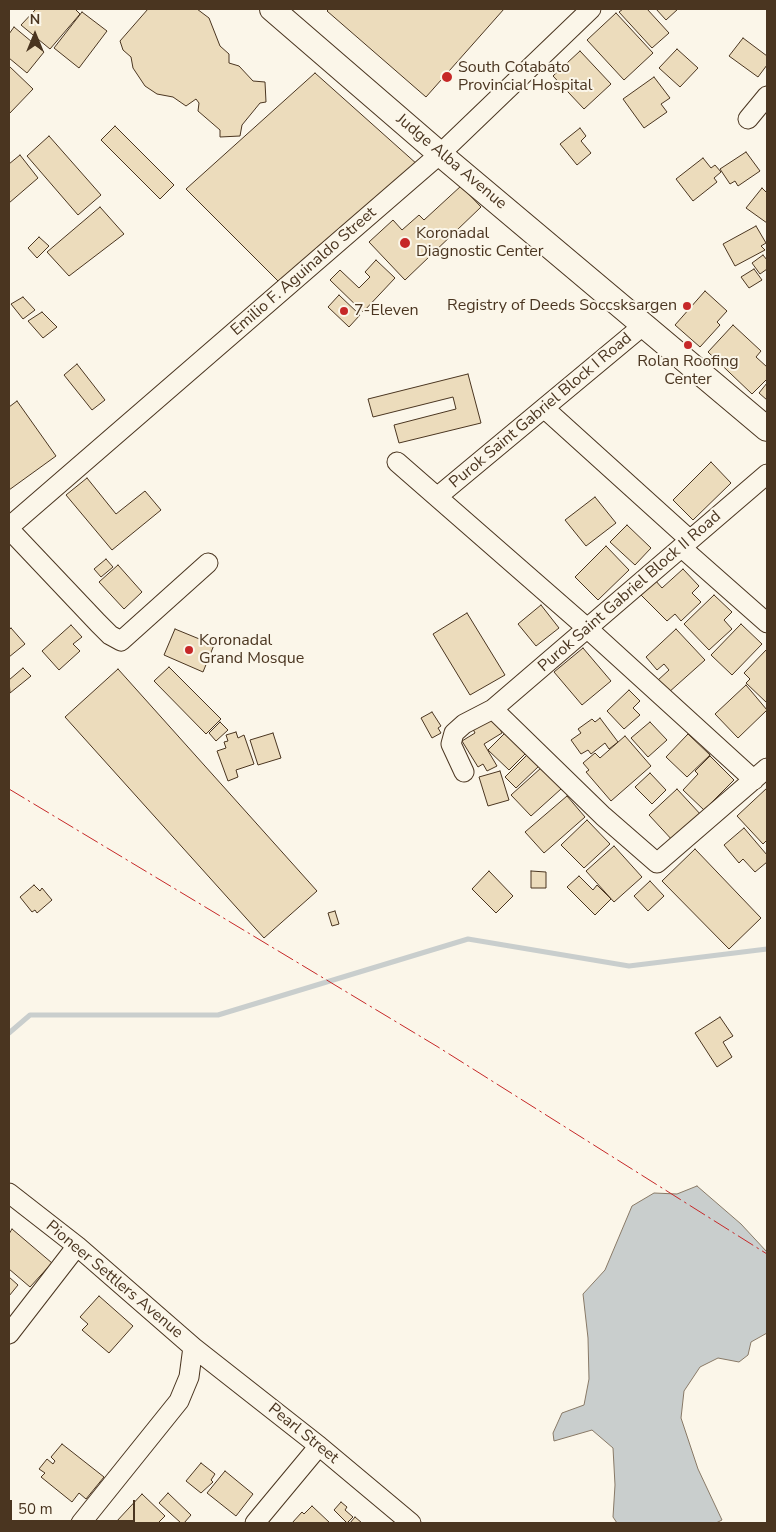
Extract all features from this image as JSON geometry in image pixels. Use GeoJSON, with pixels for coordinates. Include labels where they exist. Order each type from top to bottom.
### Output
{"type":"FeatureCollection","features":[{"type":"Feature","properties":{"kind":"main road","name":"Judge Alba Avenue"},"geometry":{"type":"LineString","coordinates":[[272,9],[440,154],[645,324],[767,430]]}},
{"type":"Feature","properties":{"kind":"street","name":"Emilio F. Aguinaldo Street"},"geometry":{"type":"LineString","coordinates":[[9,528],[440,154],[590,9]]}},
{"type":"Feature","properties":{"kind":"street"},"geometry":{"type":"LineString","coordinates":[[748,118],[767,96]]}},
{"type":"Feature","properties":{"kind":"street","name":"Purok Saint Gabriel Block I Road"},"geometry":{"type":"LineString","coordinates":[[437,497],[645,324]]}},
{"type":"Feature","properties":{"kind":"street"},"geometry":{"type":"LineString","coordinates":[[544,408],[767,623]]}},
{"type":"Feature","properties":{"kind":"street"},"geometry":{"type":"LineString","coordinates":[[398,462],[588,628],[764,772],[658,863],[604,816],[493,709]]}},
{"type":"Feature","properties":{"kind":"street","name":"Purok Saint Gabriel Block II Road"},"geometry":{"type":"LineString","coordinates":[[464,772],[451,744],[454,733],[464,724],[493,709],[767,474]]}},
{"type":"Feature","properties":{"kind":"street"},"geometry":{"type":"LineString","coordinates":[[9,528],[110,635],[122,641],[208,564]]}},
{"type":"Feature","properties":{"kind":"street","name":"Pioneer Settlers Avenue"},"geometry":{"type":"LineString","coordinates":[[9,1193],[77,1246],[192,1347],[189,1377],[179,1401],[81,1523]]}},
{"type":"Feature","properties":{"kind":"street"},"geometry":{"type":"LineString","coordinates":[[9,1334],[77,1246]]}},
{"type":"Feature","properties":{"kind":"street","name":"Pearl Street"},"geometry":{"type":"LineString","coordinates":[[192,1347],[319,1446],[411,1523]]}},
{"type":"Feature","properties":{"kind":"street"},"geometry":{"type":"LineString","coordinates":[[255,1523],[319,1446]]}},
{"type":"Feature","properties":{"kind":"shaded area"},"geometry":{"type":"Polygon","coordinates":[[[697,1186],[741,1224],[767,1252],[767,1333],[751,1342],[748,1355],[739,1362],[718,1358],[700,1367],[684,1391],[681,1418],[698,1469],[722,1520],[716,1523],[617,1523],[613,1517],[615,1485],[613,1448],[592,1430],[554,1441],[553,1433],[562,1413],[584,1405],[589,1379],[588,1338],[583,1294],[605,1270],[632,1206],[654,1193],[677,1194],[697,1186]]]}},
{"type":"Feature","properties":{"kind":"building"},"geometry":{"type":"Polygon","coordinates":[[[36,9],[75,9],[80,14],[50,49],[21,25],[36,9]]]}},
{"type":"Feature","properties":{"kind":"building"},"geometry":{"type":"Polygon","coordinates":[[[148,9],[197,9],[209,18],[220,46],[229,54],[229,63],[239,66],[253,81],[265,82],[266,102],[260,103],[242,125],[240,136],[220,137],[220,130],[198,111],[199,103],[196,99],[186,106],[173,97],[157,94],[145,86],[133,68],[131,57],[123,50],[120,41],[148,9]]]}},
{"type":"Feature","properties":{"kind":"building"},"geometry":{"type":"Polygon","coordinates":[[[329,9],[504,9],[426,97],[327,11],[329,9]]]}},
{"type":"Feature","properties":{"kind":"building"},"geometry":{"type":"Polygon","coordinates":[[[623,9],[647,9],[669,33],[652,48],[619,12],[623,9]]]}},
{"type":"Feature","properties":{"kind":"building"},"geometry":{"type":"Polygon","coordinates":[[[656,9],[678,9],[666,20],[656,9]]]}},
{"type":"Feature","properties":{"kind":"building"},"geometry":{"type":"Polygon","coordinates":[[[82,12],[107,31],[79,68],[54,48],[82,12]]]}},
{"type":"Feature","properties":{"kind":"building"},"geometry":{"type":"Polygon","coordinates":[[[616,13],[653,53],[624,80],[587,40],[616,13]]]}},
{"type":"Feature","properties":{"kind":"building"},"geometry":{"type":"Polygon","coordinates":[[[14,27],[44,52],[27,73],[9,58],[9,34],[14,27]]]}},
{"type":"Feature","properties":{"kind":"building"},"geometry":{"type":"Polygon","coordinates":[[[743,38],[767,56],[767,65],[758,77],[729,56],[743,38]]]}},
{"type":"Feature","properties":{"kind":"building"},"geometry":{"type":"Polygon","coordinates":[[[677,49],[698,68],[680,87],[659,68],[677,49]]]}},
{"type":"Feature","properties":{"kind":"building"},"geometry":{"type":"Polygon","coordinates":[[[580,51],[611,84],[584,109],[553,76],[580,51]]]}},
{"type":"Feature","properties":{"kind":"building"},"geometry":{"type":"Polygon","coordinates":[[[9,66],[33,89],[9,114],[9,66]]]}},
{"type":"Feature","properties":{"kind":"building"},"geometry":{"type":"Polygon","coordinates":[[[315,73],[418,165],[279,282],[186,189],[315,73]]]}},
{"type":"Feature","properties":{"kind":"building"},"geometry":{"type":"Polygon","coordinates":[[[654,77],[670,98],[661,104],[667,112],[644,128],[623,99],[654,77]]]}},
{"type":"Feature","properties":{"kind":"building"},"geometry":{"type":"Polygon","coordinates":[[[115,126],[174,185],[160,199],[101,140],[115,126]]]}},
{"type":"Feature","properties":{"kind":"building"},"geometry":{"type":"Polygon","coordinates":[[[580,128],[586,136],[581,141],[591,153],[577,165],[560,144],[580,128]]]}},
{"type":"Feature","properties":{"kind":"building"},"geometry":{"type":"Polygon","coordinates":[[[49,136],[101,195],[78,215],[27,156],[49,136]]]}},
{"type":"Feature","properties":{"kind":"building"},"geometry":{"type":"Polygon","coordinates":[[[746,152],[760,171],[738,186],[735,181],[730,184],[720,169],[746,152]]]}},
{"type":"Feature","properties":{"kind":"building"},"geometry":{"type":"Polygon","coordinates":[[[20,155],[38,178],[9,203],[9,164],[20,155]]]}},
{"type":"Feature","properties":{"kind":"building"},"geometry":{"type":"Polygon","coordinates":[[[703,158],[711,168],[715,165],[721,172],[714,178],[717,182],[693,201],[676,179],[703,158]]]}},
{"type":"Feature","properties":{"kind":"building"},"geometry":{"type":"Polygon","coordinates":[[[461,186],[481,207],[405,280],[369,242],[393,220],[402,230],[419,215],[424,220],[461,186]]]}},
{"type":"Feature","properties":{"kind":"building"},"geometry":{"type":"Polygon","coordinates":[[[762,188],[767,193],[767,223],[746,208],[762,188]]]}},
{"type":"Feature","properties":{"kind":"building"},"geometry":{"type":"Polygon","coordinates":[[[100,207],[124,234],[69,276],[47,252],[100,207]]]}},
{"type":"Feature","properties":{"kind":"building"},"geometry":{"type":"Polygon","coordinates":[[[756,226],[766,243],[761,246],[765,250],[735,266],[723,244],[756,226]]]}},
{"type":"Feature","properties":{"kind":"building"},"geometry":{"type":"Polygon","coordinates":[[[39,237],[49,246],[37,258],[28,248],[39,237]]]}},
{"type":"Feature","properties":{"kind":"building"},"geometry":{"type":"Polygon","coordinates":[[[763,255],[767,260],[767,269],[760,274],[752,263],[763,255]]]}},
{"type":"Feature","properties":{"kind":"building"},"geometry":{"type":"Polygon","coordinates":[[[376,260],[395,278],[363,312],[330,280],[340,270],[359,288],[370,277],[365,272],[376,260]]]}},
{"type":"Feature","properties":{"kind":"building"},"geometry":{"type":"Polygon","coordinates":[[[754,269],[762,280],[749,288],[741,277],[754,269]]]}},
{"type":"Feature","properties":{"kind":"building"},"geometry":{"type":"Polygon","coordinates":[[[705,291],[727,311],[717,322],[720,325],[700,347],[675,325],[705,291]]]}},
{"type":"Feature","properties":{"kind":"building","name":"7-Eleven"},"geometry":{"type":"Polygon","coordinates":[[[339,295],[360,315],[349,327],[328,307],[339,295]]]}},
{"type":"Feature","properties":{"kind":"building"},"geometry":{"type":"Polygon","coordinates":[[[23,297],[35,310],[23,319],[11,304],[23,297]]]}},
{"type":"Feature","properties":{"kind":"building"},"geometry":{"type":"Polygon","coordinates":[[[42,312],[57,327],[43,338],[28,321],[42,312]]]}},
{"type":"Feature","properties":{"kind":"building"},"geometry":{"type":"Polygon","coordinates":[[[733,325],[761,351],[756,357],[767,367],[767,379],[752,394],[708,352],[733,325]]]}},
{"type":"Feature","properties":{"kind":"building"},"geometry":{"type":"Polygon","coordinates":[[[77,364],[105,400],[92,410],[64,375],[77,364]]]}},
{"type":"Feature","properties":{"kind":"building"},"geometry":{"type":"Polygon","coordinates":[[[468,374],[481,423],[399,443],[394,425],[456,409],[453,397],[373,417],[368,399],[468,374]]]}},
{"type":"Feature","properties":{"kind":"building"},"geometry":{"type":"Polygon","coordinates":[[[767,383],[767,400],[759,393],[767,383]]]}},
{"type":"Feature","properties":{"kind":"building"},"geometry":{"type":"Polygon","coordinates":[[[17,401],[56,456],[9,490],[9,407],[17,401]]]}},
{"type":"Feature","properties":{"kind":"building"},"geometry":{"type":"Polygon","coordinates":[[[711,462],[731,483],[693,520],[673,500],[711,462]]]}},
{"type":"Feature","properties":{"kind":"building"},"geometry":{"type":"Polygon","coordinates":[[[87,478],[116,514],[145,491],[161,510],[112,550],[66,495],[87,478]]]}},
{"type":"Feature","properties":{"kind":"building"},"geometry":{"type":"Polygon","coordinates":[[[595,497],[616,523],[586,546],[565,520],[595,497]]]}},
{"type":"Feature","properties":{"kind":"building"},"geometry":{"type":"Polygon","coordinates":[[[627,525],[651,548],[635,565],[610,542],[627,525]]]}},
{"type":"Feature","properties":{"kind":"building"},"geometry":{"type":"Polygon","coordinates":[[[606,546],[629,570],[598,600],[575,577],[606,546]]]}},
{"type":"Feature","properties":{"kind":"building"},"geometry":{"type":"Polygon","coordinates":[[[106,559],[113,567],[101,577],[94,569],[106,559]]]}},
{"type":"Feature","properties":{"kind":"building"},"geometry":{"type":"Polygon","coordinates":[[[118,565],[142,592],[124,609],[99,582],[118,565]]]}},
{"type":"Feature","properties":{"kind":"building"},"geometry":{"type":"Polygon","coordinates":[[[683,569],[699,586],[692,593],[701,602],[681,621],[675,614],[667,621],[640,594],[655,580],[662,588],[683,569]]]}},
{"type":"Feature","properties":{"kind":"building"},"geometry":{"type":"Polygon","coordinates":[[[714,595],[732,612],[724,620],[732,629],[709,650],[684,624],[714,595]]]}},
{"type":"Feature","properties":{"kind":"building"},"geometry":{"type":"Polygon","coordinates":[[[541,605],[559,628],[536,646],[518,624],[541,605]]]}},
{"type":"Feature","properties":{"kind":"building"},"geometry":{"type":"Polygon","coordinates":[[[467,613],[505,675],[470,695],[433,634],[467,613]]]}},
{"type":"Feature","properties":{"kind":"building"},"geometry":{"type":"Polygon","coordinates":[[[741,624],[762,644],[732,675],[711,655],[741,624]]]}},
{"type":"Feature","properties":{"kind":"building"},"geometry":{"type":"Polygon","coordinates":[[[71,625],[82,637],[73,644],[80,651],[59,670],[42,651],[71,625]]]}},
{"type":"Feature","properties":{"kind":"building"},"geometry":{"type":"Polygon","coordinates":[[[11,628],[25,644],[9,657],[9,630],[11,628]]]}},
{"type":"Feature","properties":{"kind":"building","name":"Koronadal Grand Mosque"},"geometry":{"type":"Polygon","coordinates":[[[175,629],[214,645],[203,672],[164,655],[175,629]]]}},
{"type":"Feature","properties":{"kind":"building"},"geometry":{"type":"Polygon","coordinates":[[[676,629],[705,660],[668,693],[657,681],[669,670],[664,664],[657,670],[646,657],[676,629]]]}},
{"type":"Feature","properties":{"kind":"building"},"geometry":{"type":"Polygon","coordinates":[[[583,648],[611,681],[582,705],[554,672],[583,648]]]}},
{"type":"Feature","properties":{"kind":"building"},"geometry":{"type":"Polygon","coordinates":[[[767,649],[767,703],[746,683],[750,679],[744,673],[767,649]]]}},
{"type":"Feature","properties":{"kind":"building"},"geometry":{"type":"Polygon","coordinates":[[[169,667],[221,719],[206,734],[154,681],[169,667]]]}},
{"type":"Feature","properties":{"kind":"building"},"geometry":{"type":"Polygon","coordinates":[[[23,668],[31,676],[10,693],[9,680],[23,668]]]}},
{"type":"Feature","properties":{"kind":"building"},"geometry":{"type":"Polygon","coordinates":[[[118,669],[317,891],[264,938],[65,717],[118,669]]]}},
{"type":"Feature","properties":{"kind":"building"},"geometry":{"type":"Polygon","coordinates":[[[746,685],[767,710],[738,738],[715,714],[746,685]]]}},
{"type":"Feature","properties":{"kind":"building"},"geometry":{"type":"Polygon","coordinates":[[[629,690],[640,701],[633,708],[640,715],[624,729],[607,711],[629,690]]]}},
{"type":"Feature","properties":{"kind":"building"},"geometry":{"type":"Polygon","coordinates":[[[432,712],[441,726],[438,728],[441,733],[432,738],[421,718],[432,712]]]}},
{"type":"Feature","properties":{"kind":"building"},"geometry":{"type":"Polygon","coordinates":[[[494,717],[502,733],[484,744],[497,766],[487,771],[483,764],[478,767],[462,741],[475,733],[473,729],[494,717]]]}},
{"type":"Feature","properties":{"kind":"building"},"geometry":{"type":"Polygon","coordinates":[[[600,718],[618,742],[609,749],[605,743],[591,754],[588,750],[581,754],[571,740],[581,733],[578,729],[592,719],[595,722],[600,718]]]}},
{"type":"Feature","properties":{"kind":"building"},"geometry":{"type":"Polygon","coordinates":[[[220,722],[228,730],[216,741],[209,733],[220,722]]]}},
{"type":"Feature","properties":{"kind":"building"},"geometry":{"type":"Polygon","coordinates":[[[650,722],[667,740],[648,757],[631,738],[650,722]]]}},
{"type":"Feature","properties":{"kind":"building"},"geometry":{"type":"Polygon","coordinates":[[[236,732],[238,738],[244,735],[254,764],[236,770],[238,777],[228,781],[217,751],[226,748],[224,742],[228,741],[226,735],[236,732]]]}},
{"type":"Feature","properties":{"kind":"building"},"geometry":{"type":"Polygon","coordinates":[[[273,733],[281,758],[258,765],[250,740],[273,733]]]}},
{"type":"Feature","properties":{"kind":"building"},"geometry":{"type":"Polygon","coordinates":[[[505,733],[526,753],[509,770],[488,750],[505,733]]]}},
{"type":"Feature","properties":{"kind":"building"},"geometry":{"type":"Polygon","coordinates":[[[688,734],[710,755],[687,777],[666,757],[688,734]]]}},
{"type":"Feature","properties":{"kind":"building"},"geometry":{"type":"Polygon","coordinates":[[[625,736],[651,766],[611,801],[586,772],[589,770],[583,763],[595,753],[600,758],[625,736]]]}},
{"type":"Feature","properties":{"kind":"building"},"geometry":{"type":"Polygon","coordinates":[[[529,753],[540,765],[516,788],[505,777],[529,753]]]}},
{"type":"Feature","properties":{"kind":"building"},"geometry":{"type":"Polygon","coordinates":[[[710,756],[734,780],[704,810],[683,790],[698,774],[695,771],[710,756]]]}},
{"type":"Feature","properties":{"kind":"building"},"geometry":{"type":"Polygon","coordinates":[[[541,768],[561,789],[531,816],[511,795],[541,768]]]}},
{"type":"Feature","properties":{"kind":"building"},"geometry":{"type":"Polygon","coordinates":[[[500,771],[509,800],[488,806],[479,777],[500,771]]]}},
{"type":"Feature","properties":{"kind":"building"},"geometry":{"type":"Polygon","coordinates":[[[650,773],[666,790],[652,804],[635,787],[650,773]]]}},
{"type":"Feature","properties":{"kind":"building"},"geometry":{"type":"Polygon","coordinates":[[[767,788],[767,840],[763,844],[737,816],[767,788]]]}},
{"type":"Feature","properties":{"kind":"building"},"geometry":{"type":"Polygon","coordinates":[[[677,789],[702,816],[674,842],[649,815],[677,789]]]}},
{"type":"Feature","properties":{"kind":"building"},"geometry":{"type":"Polygon","coordinates":[[[567,796],[585,817],[544,853],[525,832],[567,796]]]}},
{"type":"Feature","properties":{"kind":"building"},"geometry":{"type":"Polygon","coordinates":[[[587,820],[610,844],[584,868],[561,845],[587,820]]]}},
{"type":"Feature","properties":{"kind":"building"},"geometry":{"type":"Polygon","coordinates":[[[744,828],[767,855],[767,862],[755,872],[743,859],[739,863],[724,845],[744,828]]]}},
{"type":"Feature","properties":{"kind":"building"},"geometry":{"type":"Polygon","coordinates":[[[614,846],[642,877],[614,902],[586,871],[614,846]]]}},
{"type":"Feature","properties":{"kind":"building"},"geometry":{"type":"Polygon","coordinates":[[[695,849],[761,918],[729,949],[662,881],[695,849]]]}},
{"type":"Feature","properties":{"kind":"building"},"geometry":{"type":"Polygon","coordinates":[[[489,871],[513,896],[496,913],[472,889],[489,871]]]}},
{"type":"Feature","properties":{"kind":"building"},"geometry":{"type":"Polygon","coordinates":[[[531,871],[546,872],[546,888],[531,888],[531,871]]]}},
{"type":"Feature","properties":{"kind":"building"},"geometry":{"type":"Polygon","coordinates":[[[579,876],[593,890],[597,885],[611,899],[595,915],[567,887],[579,876]]]}},
{"type":"Feature","properties":{"kind":"building"},"geometry":{"type":"Polygon","coordinates":[[[650,881],[664,896],[648,911],[634,896],[650,881]]]}},
{"type":"Feature","properties":{"kind":"building"},"geometry":{"type":"Polygon","coordinates":[[[34,885],[40,891],[42,888],[52,900],[37,913],[35,910],[32,912],[20,897],[34,885]]]}},
{"type":"Feature","properties":{"kind":"building"},"geometry":{"type":"Polygon","coordinates":[[[335,911],[339,924],[332,926],[328,913],[335,911]]]}},
{"type":"Feature","properties":{"kind":"building"},"geometry":{"type":"Polygon","coordinates":[[[720,1017],[733,1036],[723,1042],[732,1057],[717,1067],[695,1033],[720,1017]]]}},
{"type":"Feature","properties":{"kind":"building"},"geometry":{"type":"Polygon","coordinates":[[[12,1229],[52,1263],[30,1287],[9,1269],[9,1234],[12,1229]]]}},
{"type":"Feature","properties":{"kind":"building"},"geometry":{"type":"Polygon","coordinates":[[[9,1277],[18,1285],[9,1296],[9,1277]]]}},
{"type":"Feature","properties":{"kind":"building"},"geometry":{"type":"Polygon","coordinates":[[[99,1296],[133,1326],[109,1353],[82,1330],[88,1324],[80,1317],[99,1296]]]}},
{"type":"Feature","properties":{"kind":"building"},"geometry":{"type":"Polygon","coordinates":[[[62,1444],[104,1477],[86,1499],[79,1493],[72,1502],[41,1477],[45,1473],[39,1469],[47,1459],[53,1464],[55,1461],[51,1457],[62,1444]]]}},
{"type":"Feature","properties":{"kind":"building"},"geometry":{"type":"Polygon","coordinates":[[[201,1463],[215,1474],[211,1480],[213,1482],[201,1493],[186,1481],[201,1463]]]}},
{"type":"Feature","properties":{"kind":"building"},"geometry":{"type":"Polygon","coordinates":[[[225,1471],[253,1494],[236,1516],[207,1493],[225,1471]]]}},
{"type":"Feature","properties":{"kind":"building"},"geometry":{"type":"Polygon","coordinates":[[[168,1493],[191,1515],[184,1523],[181,1523],[159,1503],[168,1493]]]}},
{"type":"Feature","properties":{"kind":"building"},"geometry":{"type":"Polygon","coordinates":[[[142,1494],[165,1516],[158,1523],[117,1523],[116,1522],[142,1494]]]}},
{"type":"Feature","properties":{"kind":"building"},"geometry":{"type":"Polygon","coordinates":[[[341,1502],[347,1507],[345,1510],[353,1517],[347,1523],[334,1510],[341,1502]]]}},
{"type":"Feature","properties":{"kind":"building"},"geometry":{"type":"Polygon","coordinates":[[[312,1506],[330,1523],[292,1523],[302,1512],[304,1514],[312,1506]]]}},
{"type":"Feature","properties":{"kind":"building"},"geometry":{"type":"Polygon","coordinates":[[[355,1517],[362,1523],[350,1523],[355,1517]]]}},
{"type":"Feature","properties":{"kind":"waterway"},"geometry":{"type":"LineString","coordinates":[[9,1033],[30,1015],[218,1015],[468,939],[629,966],[767,949]]}},
{"type":"Feature","properties":{"kind":"power"},"geometry":{"type":"LineString","coordinates":[[9,789],[438,1047],[767,1254]]}},
{"type":"Feature","properties":{"kind":"place","name":"South Cotabato Provincial Hospital"},"geometry":{"type":"Point","coordinates":[447,77]}},
{"type":"Feature","properties":{"kind":"place","name":"Koronadal Diagnostic Center"},"geometry":{"type":"Point","coordinates":[405,243]}},
{"type":"Feature","properties":{"kind":"place","name":"Registry of Deeds Soccsksargen"},"geometry":{"type":"Point","coordinates":[687,306]}},
{"type":"Feature","properties":{"kind":"place","name":"7-Eleven"},"geometry":{"type":"Point","coordinates":[344,311]}},
{"type":"Feature","properties":{"kind":"place","name":"Rolan Roofing Center"},"geometry":{"type":"Point","coordinates":[688,345]}},
{"type":"Feature","properties":{"kind":"place","name":"Koronadal Grand Mosque"},"geometry":{"type":"Point","coordinates":[189,650]}}]}
